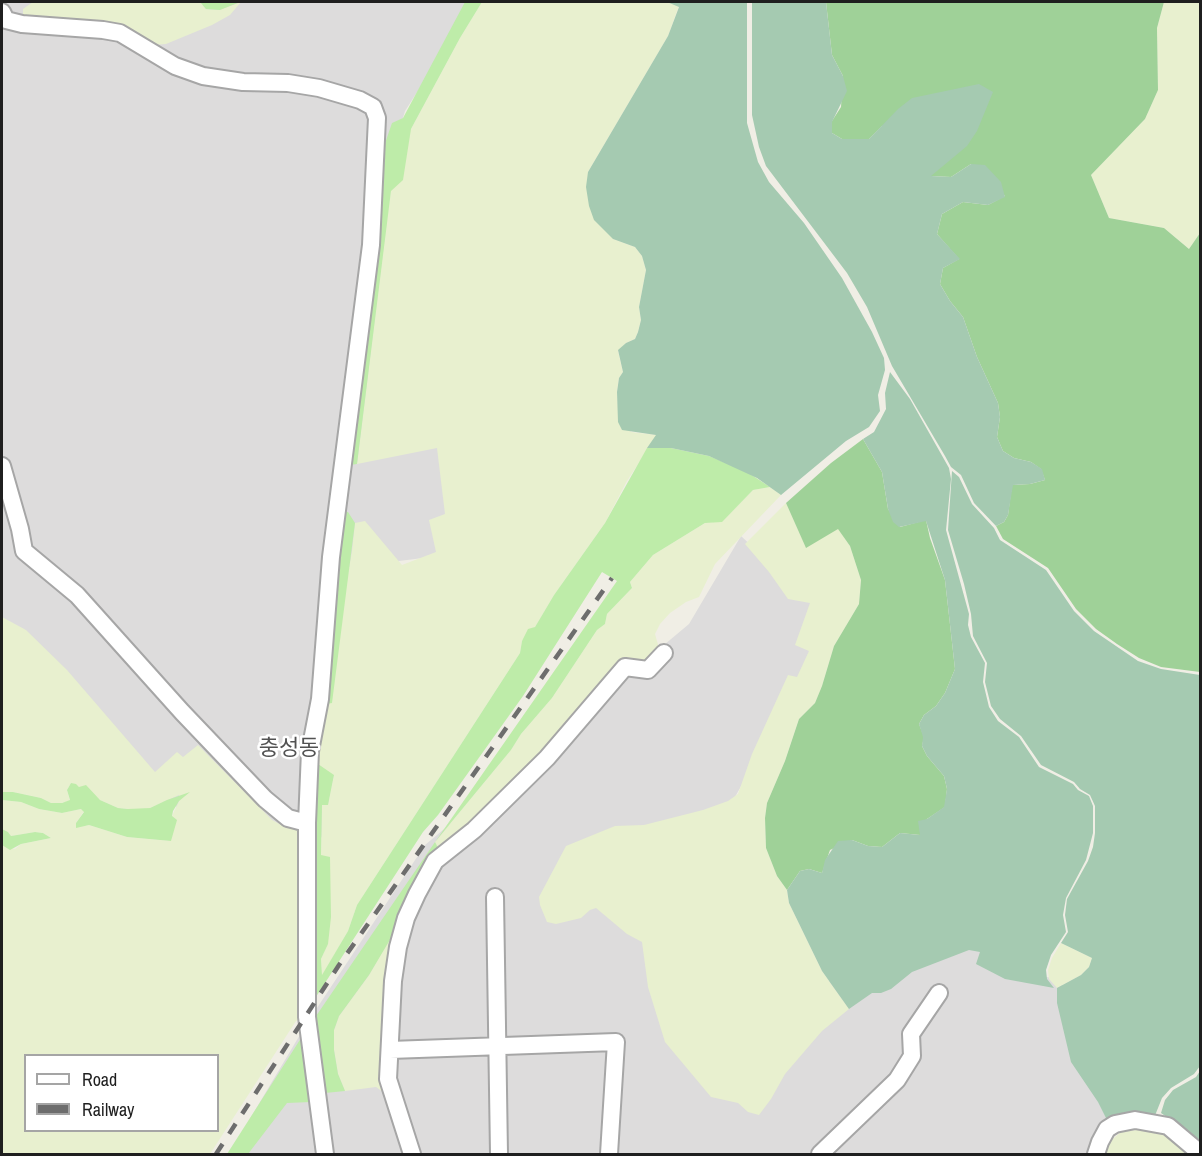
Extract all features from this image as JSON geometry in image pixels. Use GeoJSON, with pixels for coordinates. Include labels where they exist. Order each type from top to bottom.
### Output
{"type":"FeatureCollection","features":[{"type":"Feature","properties":{"kind":"street"},"geometry":{"type":"LineString","coordinates":[[3,17],[22,24],[120,33],[175,66],[203,76],[243,82],[319,88],[360,99],[373,107],[377,118],[371,245],[331,557],[320,699],[310,751],[307,823],[307,1017],[325,1155]]}},
{"type":"Feature","properties":{"kind":"street"},"geometry":{"type":"LineString","coordinates":[[2,466],[24,551],[77,595],[182,712],[266,799],[288,818],[307,823]]}},
{"type":"Feature","properties":{"kind":"street"},"geometry":{"type":"LineString","coordinates":[[412,1155],[388,1080],[393,981],[398,947],[406,918],[435,861],[474,830],[547,758],[625,667],[648,670],[664,652]]}},
{"type":"Feature","properties":{"kind":"street"},"geometry":{"type":"LineString","coordinates":[[495,897],[499,1155]]}},
{"type":"Feature","properties":{"kind":"street"},"geometry":{"type":"LineString","coordinates":[[820,1155],[897,1080],[912,1056],[911,1034],[939,993]]}},
{"type":"Feature","properties":{"kind":"street"},"geometry":{"type":"LineString","coordinates":[[390,1050],[616,1042],[609,1155]]}},
{"type":"Feature","properties":{"kind":"street"},"geometry":{"type":"LineString","coordinates":[[1096,1155],[1107,1129],[1115,1124],[1135,1120],[1168,1126],[1200,1153]]}},
{"type":"Feature","properties":{"kind":"shaded area"},"geometry":{"type":"Polygon","coordinates":[[[2,2],[43,2],[103,17],[229,2],[475,2],[405,111],[380,193],[446,447],[448,555],[341,568],[327,836],[289,842],[152,799],[2,645],[2,2]]]}},
{"type":"Feature","properties":{"kind":"shaded area"},"geometry":{"type":"Polygon","coordinates":[[[741,536],[817,607],[814,650],[793,694],[731,804],[596,900],[856,990],[941,948],[984,949],[990,965],[1061,980],[1115,1143],[1122,1154],[229,1154],[307,1023],[425,845],[689,624],[741,536]]]}},
{"type":"Feature","properties":{"kind":"green space"},"geometry":{"type":"Polygon","coordinates":[[[33,2],[200,2],[206,9],[219,10],[241,2],[230,15],[212,25],[166,44],[153,45],[34,22],[23,15],[23,9],[33,2]]]}},
{"type":"Feature","properties":{"kind":"green space"},"geometry":{"type":"Polygon","coordinates":[[[200,2],[240,2],[220,10],[206,9],[200,2]]]}},
{"type":"Feature","properties":{"kind":"green space"},"geometry":{"type":"Polygon","coordinates":[[[465,2],[482,2],[411,129],[403,180],[391,191],[357,464],[350,465],[367,326],[380,158],[392,123],[403,118],[465,2]]]}},
{"type":"Feature","properties":{"kind":"green space"},"geometry":{"type":"Polygon","coordinates":[[[482,2],[667,2],[679,6],[668,36],[588,172],[613,239],[635,247],[642,256],[646,270],[639,307],[641,320],[638,332],[635,339],[626,343],[618,351],[623,372],[619,378],[617,392],[618,406],[631,432],[657,435],[627,481],[605,523],[554,595],[535,627],[522,641],[520,653],[357,905],[348,931],[322,976],[321,959],[328,943],[321,855],[322,805],[328,804],[334,776],[315,762],[355,523],[365,521],[402,565],[436,552],[429,520],[445,514],[437,448],[357,464],[389,203],[411,129],[482,2]]]}},
{"type":"Feature","properties":{"kind":"green space"},"geometry":{"type":"Polygon","coordinates":[[[667,2],[747,2],[747,123],[758,162],[769,182],[804,223],[842,278],[884,358],[885,370],[878,395],[880,411],[869,427],[846,441],[781,495],[757,478],[709,456],[671,448],[647,448],[656,435],[622,430],[618,422],[617,392],[619,378],[623,372],[618,350],[635,339],[638,332],[641,320],[639,307],[646,270],[642,256],[635,247],[613,239],[594,220],[586,187],[588,172],[668,36],[679,7],[667,2]]]}},
{"type":"Feature","properties":{"kind":"green space"},"geometry":{"type":"Polygon","coordinates":[[[752,2],[826,2],[832,55],[843,76],[847,91],[832,122],[832,133],[842,139],[869,139],[912,98],[979,84],[993,92],[977,131],[967,146],[931,176],[951,177],[971,164],[985,165],[1001,182],[1005,197],[988,205],[963,202],[942,214],[937,234],[960,259],[943,268],[940,284],[963,317],[977,357],[998,403],[1000,417],[997,437],[1003,451],[1042,469],[1045,480],[1013,485],[1008,515],[1004,522],[996,526],[974,503],[961,475],[951,467],[892,366],[867,307],[847,273],[766,166],[752,115],[752,2]]]}},
{"type":"Feature","properties":{"kind":"green space"},"geometry":{"type":"Polygon","coordinates":[[[826,2],[1164,2],[1157,28],[1158,90],[1145,119],[1091,175],[1109,218],[1164,228],[1189,249],[1200,233],[1200,672],[1161,667],[1139,658],[1117,644],[1096,629],[1076,609],[1048,568],[1003,539],[996,526],[1004,522],[1008,515],[1012,485],[1045,480],[1041,469],[1031,462],[1014,458],[1003,451],[997,437],[1000,417],[998,403],[977,357],[963,317],[940,284],[943,268],[959,259],[937,234],[942,214],[963,202],[988,205],[1005,196],[971,164],[951,177],[930,176],[940,166],[882,126],[869,139],[842,139],[832,133],[832,121],[841,107],[843,76],[832,55],[826,2]]]}},
{"type":"Feature","properties":{"kind":"green space"},"geometry":{"type":"Polygon","coordinates":[[[1164,2],[1200,2],[1200,233],[1189,249],[1164,228],[1109,218],[1091,175],[1145,119],[1158,90],[1157,28],[1164,2]]]}},
{"type":"Feature","properties":{"kind":"green space"},"geometry":{"type":"Polygon","coordinates":[[[890,372],[910,399],[949,468],[951,479],[946,530],[969,614],[968,625],[971,637],[985,663],[983,682],[989,707],[998,721],[1019,737],[1039,767],[1073,784],[1089,796],[1093,806],[1093,833],[1086,860],[1066,898],[1063,915],[1066,932],[1051,955],[1046,970],[1047,979],[1054,988],[1005,979],[976,964],[980,952],[969,950],[912,972],[891,989],[881,993],[872,993],[849,1009],[822,971],[789,903],[787,890],[800,871],[809,869],[822,873],[825,860],[838,841],[852,840],[868,846],[882,847],[900,833],[920,835],[918,821],[927,819],[944,807],[947,789],[944,776],[927,756],[922,746],[923,737],[919,724],[924,715],[936,706],[945,693],[955,669],[945,580],[926,521],[899,527],[893,522],[888,509],[882,472],[863,439],[874,432],[886,409],[885,393],[890,372]]]}},
{"type":"Feature","properties":{"kind":"green space"},"geometry":{"type":"Polygon","coordinates":[[[863,439],[882,472],[888,509],[900,527],[926,520],[945,580],[955,669],[945,693],[936,706],[924,715],[919,724],[924,737],[922,746],[927,756],[944,776],[947,789],[945,807],[927,819],[920,835],[900,833],[882,847],[868,846],[852,840],[830,850],[822,873],[809,869],[800,871],[787,890],[777,876],[766,848],[767,803],[785,761],[799,719],[815,703],[834,646],[859,604],[861,580],[850,546],[838,529],[806,548],[786,503],[831,463],[863,439]]]}},
{"type":"Feature","properties":{"kind":"green space"},"geometry":{"type":"Polygon","coordinates":[[[647,448],[671,448],[709,456],[747,472],[770,487],[753,490],[722,522],[705,523],[653,555],[630,582],[632,588],[607,614],[605,624],[597,630],[552,698],[435,842],[617,581],[602,572],[523,696],[438,815],[423,832],[312,1003],[316,924],[315,762],[334,775],[328,805],[322,805],[321,855],[330,857],[331,917],[328,944],[321,959],[322,975],[348,931],[357,905],[520,653],[522,641],[528,629],[535,627],[554,595],[605,523],[647,448]]]}},
{"type":"Feature","properties":{"kind":"green space"},"geometry":{"type":"Polygon","coordinates":[[[952,471],[959,477],[972,504],[994,528],[1000,540],[1046,570],[1074,611],[1094,631],[1138,661],[1161,669],[1200,675],[1200,1066],[1194,1074],[1171,1088],[1162,1098],[1154,1118],[1107,1120],[1098,1102],[1071,1062],[1057,1003],[1057,988],[1081,975],[1089,967],[1092,958],[1061,943],[1068,932],[1065,915],[1067,899],[1093,847],[1095,806],[1090,795],[1074,782],[1041,765],[1021,736],[1000,719],[991,706],[985,682],[987,663],[973,636],[964,584],[948,530],[952,471]]]}},
{"type":"Feature","properties":{"kind":"green space"},"geometry":{"type":"Polygon","coordinates":[[[770,487],[781,495],[715,564],[699,597],[686,602],[670,613],[660,624],[655,634],[659,648],[648,667],[625,665],[540,758],[441,854],[435,842],[552,698],[597,630],[605,624],[607,614],[632,588],[630,582],[653,555],[705,523],[722,521],[753,490],[770,487]]]}},
{"type":"Feature","properties":{"kind":"green space"},"geometry":{"type":"Polygon","coordinates":[[[786,503],[806,547],[838,528],[850,546],[861,580],[859,604],[834,646],[815,703],[799,719],[785,761],[767,803],[765,818],[766,848],[777,876],[787,890],[789,903],[822,971],[849,1009],[822,1031],[785,1074],[759,1115],[748,1112],[738,1103],[711,1097],[665,1042],[648,987],[642,942],[627,934],[596,908],[581,918],[556,924],[547,922],[539,897],[566,846],[615,826],[644,825],[703,810],[728,801],[738,794],[752,754],[788,675],[797,677],[809,651],[795,645],[810,603],[788,599],[745,544],[786,503]]]}},
{"type":"Feature","properties":{"kind":"green space"},"geometry":{"type":"Polygon","coordinates":[[[342,511],[348,512],[355,523],[332,703],[326,704],[342,511]]]}},
{"type":"Feature","properties":{"kind":"green space"},"geometry":{"type":"Polygon","coordinates":[[[2,617],[26,630],[67,670],[155,772],[177,752],[183,757],[198,745],[272,820],[287,828],[301,828],[298,995],[301,1018],[296,1021],[210,1154],[2,1154],[2,845],[15,849],[21,844],[51,838],[43,833],[35,832],[11,836],[2,829],[2,800],[21,802],[39,809],[62,813],[81,809],[84,811],[76,827],[89,825],[127,837],[171,841],[172,816],[179,801],[179,795],[150,808],[139,810],[118,808],[100,800],[83,787],[71,783],[67,790],[70,801],[62,803],[51,803],[41,798],[2,792],[2,617]]]}},
{"type":"Feature","properties":{"kind":"green space"},"geometry":{"type":"Polygon","coordinates":[[[71,783],[79,787],[86,785],[100,800],[118,808],[128,809],[150,808],[190,792],[179,801],[173,811],[172,816],[177,820],[171,841],[127,837],[89,825],[76,828],[76,823],[84,812],[81,809],[62,813],[39,809],[21,802],[2,800],[2,792],[13,792],[41,798],[51,803],[62,803],[70,800],[67,790],[71,783]]]}},
{"type":"Feature","properties":{"kind":"green space"},"geometry":{"type":"Polygon","coordinates":[[[2,829],[11,836],[35,832],[43,833],[51,838],[21,844],[10,850],[2,845],[2,829]]]}},
{"type":"Feature","properties":{"kind":"green space"},"geometry":{"type":"Polygon","coordinates":[[[435,842],[441,854],[369,975],[339,1016],[334,1030],[334,1050],[338,1074],[345,1091],[325,1093],[314,1019],[435,842]]]}},
{"type":"Feature","properties":{"kind":"green space"},"geometry":{"type":"Polygon","coordinates":[[[402,917],[387,1095],[376,1087],[345,1091],[338,1074],[334,1050],[334,1030],[339,1016],[369,975],[402,917]]]}},
{"type":"Feature","properties":{"kind":"green space"},"geometry":{"type":"Polygon","coordinates":[[[1061,943],[1092,958],[1089,967],[1081,975],[1057,988],[1049,979],[1048,970],[1061,943]]]}},
{"type":"Feature","properties":{"kind":"green space"},"geometry":{"type":"Polygon","coordinates":[[[303,1035],[311,1102],[287,1103],[248,1154],[227,1154],[303,1035]]]}},
{"type":"Feature","properties":{"kind":"green space"},"geometry":{"type":"Polygon","coordinates":[[[1200,1071],[1200,1140],[1161,1113],[1165,1100],[1173,1090],[1196,1077],[1200,1071]]]}},
{"type":"Feature","properties":{"kind":"green space"},"geometry":{"type":"Polygon","coordinates":[[[1145,1129],[1171,1137],[1192,1154],[1102,1154],[1108,1143],[1121,1132],[1145,1129]]]}},
{"type":"Feature","properties":{"kind":"railway"},"geometry":{"type":"LineString","coordinates":[[216,1154],[339,965],[612,578]]}},
{"type":"Feature","properties":{"kind":"district","name":"충성동"},"geometry":{"type":"Point","coordinates":[289,749]}}]}
